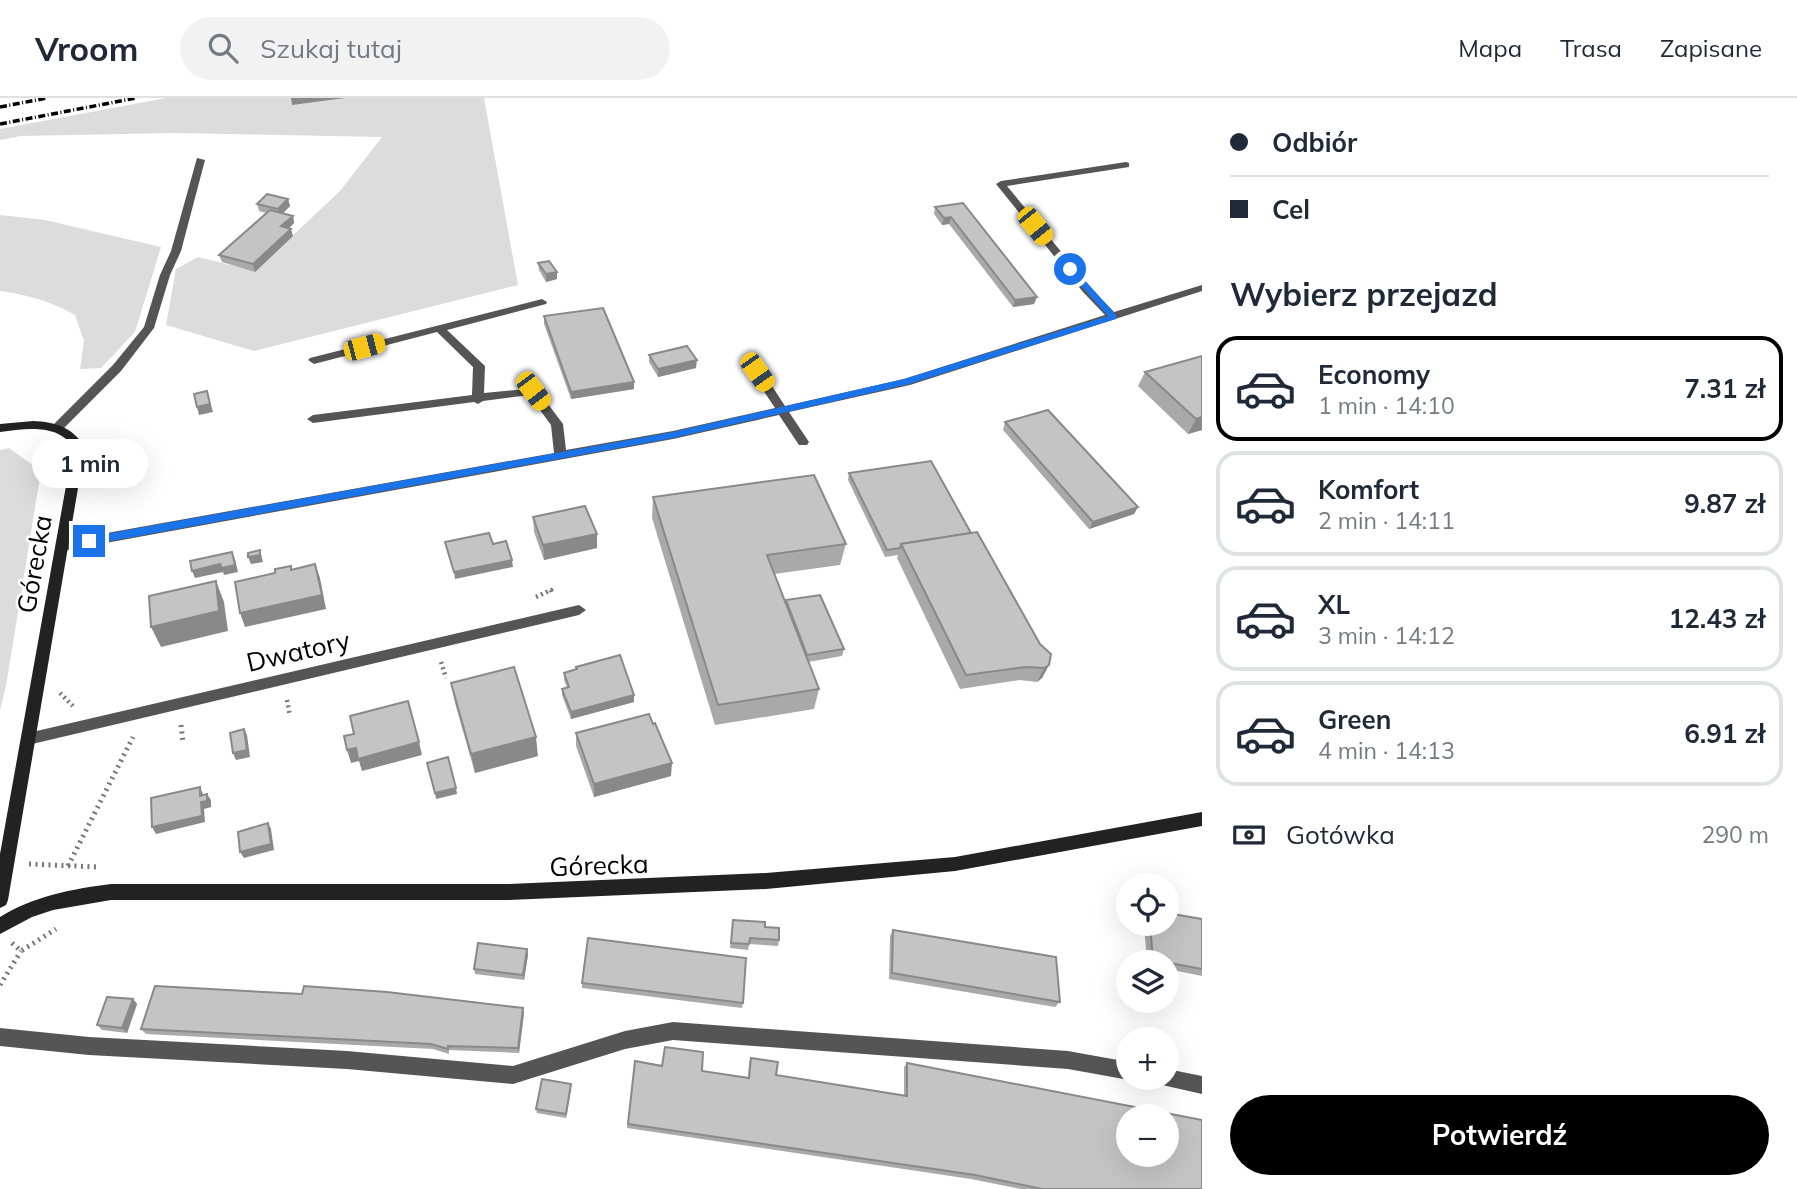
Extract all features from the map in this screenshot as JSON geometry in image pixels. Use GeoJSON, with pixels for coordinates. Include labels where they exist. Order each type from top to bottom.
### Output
{"type":"FeatureCollection","features":[{"type":"Feature","properties":{"kind":"street"},"geometry":{"type":"LineString","coordinates":[[0,428],[57,428],[117,368],[149,328],[164,275],[176,251],[200,160]]}},
{"type":"Feature","properties":{"kind":"street"},"geometry":{"type":"LineString","coordinates":[[1113,317],[1087,290],[1001,184],[1126,165]]}},
{"type":"Feature","properties":{"kind":"street"},"geometry":{"type":"LineString","coordinates":[[62,546],[673,435],[906,382],[1202,288]]}},
{"type":"Feature","properties":{"kind":"street"},"geometry":{"type":"LineString","coordinates":[[314,360],[541,302]]}},
{"type":"Feature","properties":{"kind":"street"},"geometry":{"type":"LineString","coordinates":[[439,328],[479,366],[478,400]]}},
{"type":"Feature","properties":{"kind":"street"},"geometry":{"type":"LineString","coordinates":[[757,372],[803,442]]}},
{"type":"Feature","properties":{"kind":"street"},"geometry":{"type":"LineString","coordinates":[[313,419],[533,391],[557,424],[559,456]]}},
{"type":"Feature","properties":{"kind":"street","name":"Górecka"},"geometry":{"type":"LineString","coordinates":[[0,900],[79,447],[69,433],[57,428]]}},
{"type":"Feature","properties":{"kind":"street","name":"Dwatory"},"geometry":{"type":"LineString","coordinates":[[28,739],[579,610]]}},
{"type":"Feature","properties":{"kind":"street","name":"Górecka"},"geometry":{"type":"LineString","coordinates":[[0,926],[35,907],[60,899],[111,892],[509,892],[766,881],[955,864],[1202,819]]}},
{"type":"Feature","properties":{"kind":"street"},"geometry":{"type":"LineString","coordinates":[[0,1037],[347,1060],[513,1075],[625,1041],[673,1031],[1069,1060],[1116,1069]]}},
{"type":"Feature","properties":{"kind":"street"},"geometry":{"type":"LineString","coordinates":[[1179,1081],[1202,1085]]}},
{"type":"Feature","properties":{"kind":"path"},"geometry":{"type":"LineString","coordinates":[[440,661],[446,678]]}},
{"type":"Feature","properties":{"kind":"path"},"geometry":{"type":"LineString","coordinates":[[287,697],[290,716]]}},
{"type":"Feature","properties":{"kind":"path"},"geometry":{"type":"LineString","coordinates":[[180,723],[183,742]]}},
{"type":"Feature","properties":{"kind":"path"},"geometry":{"type":"LineString","coordinates":[[52,866],[108,867]]}},
{"type":"Feature","properties":{"kind":"path"},"geometry":{"type":"LineString","coordinates":[[0,985],[21,951]]}},
{"type":"Feature","properties":{"kind":"shaded area"},"geometry":{"type":"Polygon","coordinates":[[[166,98],[484,98],[518,285],[254,351],[166,325],[176,269],[198,257],[255,271],[340,191],[382,137],[174,133],[21,136],[0,140],[0,129],[166,98]]]}},
{"type":"Feature","properties":{"kind":"shaded area"},"geometry":{"type":"Polygon","coordinates":[[[0,215],[45,220],[161,247],[135,332],[101,368],[80,369],[84,341],[75,315],[39,299],[0,291],[0,215]]]}},
{"type":"Feature","properties":{"kind":"shaded area"},"geometry":{"type":"Polygon","coordinates":[[[9,448],[41,471],[0,710],[0,450],[9,448]]]}},
{"type":"Feature","properties":{"kind":"building"},"geometry":{"type":"Polygon","coordinates":[[[267,194],[288,199],[278,209],[257,204],[267,194]]]}},
{"type":"Feature","properties":{"kind":"building"},"geometry":{"type":"Polygon","coordinates":[[[963,203],[1037,297],[1015,300],[951,217],[944,218],[935,207],[963,203]]]}},
{"type":"Feature","properties":{"kind":"building"},"geometry":{"type":"Polygon","coordinates":[[[270,210],[293,216],[281,226],[291,229],[253,264],[219,255],[270,210]]]}},
{"type":"Feature","properties":{"kind":"building"},"geometry":{"type":"Polygon","coordinates":[[[549,261],[557,272],[546,274],[538,263],[549,261]]]}},
{"type":"Feature","properties":{"kind":"building"},"geometry":{"type":"Polygon","coordinates":[[[603,308],[634,382],[571,392],[544,316],[603,308]]]}},
{"type":"Feature","properties":{"kind":"building"},"geometry":{"type":"Polygon","coordinates":[[[687,346],[697,360],[658,369],[649,355],[687,346]]]}},
{"type":"Feature","properties":{"kind":"building"},"geometry":{"type":"Polygon","coordinates":[[[1202,356],[1202,417],[1196,419],[1145,372],[1202,356]]]}},
{"type":"Feature","properties":{"kind":"building"},"geometry":{"type":"Polygon","coordinates":[[[207,391],[210,404],[197,407],[194,394],[207,391]]]}},
{"type":"Feature","properties":{"kind":"building"},"geometry":{"type":"Polygon","coordinates":[[[1048,410],[1138,507],[1093,522],[1005,422],[1048,410]]]}},
{"type":"Feature","properties":{"kind":"building"},"geometry":{"type":"Polygon","coordinates":[[[931,461],[971,533],[901,544],[900,548],[887,550],[849,473],[931,461]]]}},
{"type":"Feature","properties":{"kind":"building"},"geometry":{"type":"Polygon","coordinates":[[[814,475],[846,544],[767,555],[819,689],[718,705],[653,497],[814,475]]]}},
{"type":"Feature","properties":{"kind":"building"},"geometry":{"type":"Polygon","coordinates":[[[585,506],[597,534],[543,545],[533,517],[585,506]]]}},
{"type":"Feature","properties":{"kind":"building"},"geometry":{"type":"Polygon","coordinates":[[[977,532],[1040,644],[1051,654],[1049,665],[1044,668],[1026,667],[966,675],[901,544],[977,532]]]}},
{"type":"Feature","properties":{"kind":"building"},"geometry":{"type":"Polygon","coordinates":[[[489,533],[493,544],[506,541],[512,560],[454,572],[445,542],[489,533]]]}},
{"type":"Feature","properties":{"kind":"building"},"geometry":{"type":"Polygon","coordinates":[[[260,550],[260,555],[248,557],[248,553],[260,550]]]}},
{"type":"Feature","properties":{"kind":"building"},"geometry":{"type":"Polygon","coordinates":[[[232,552],[235,565],[222,568],[220,564],[192,571],[190,561],[232,552]]]}},
{"type":"Feature","properties":{"kind":"building"},"geometry":{"type":"Polygon","coordinates":[[[315,564],[322,595],[240,613],[235,582],[275,573],[275,569],[291,566],[291,570],[315,564]]]}},
{"type":"Feature","properties":{"kind":"building"},"geometry":{"type":"Polygon","coordinates":[[[216,581],[219,611],[151,627],[149,596],[216,581]]]}},
{"type":"Feature","properties":{"kind":"building"},"geometry":{"type":"Polygon","coordinates":[[[820,595],[844,649],[807,655],[786,600],[820,595]]]}},
{"type":"Feature","properties":{"kind":"building"},"geometry":{"type":"Polygon","coordinates":[[[620,655],[634,695],[571,712],[562,689],[569,687],[564,673],[620,655]]]}},
{"type":"Feature","properties":{"kind":"building"},"geometry":{"type":"Polygon","coordinates":[[[514,667],[536,737],[471,754],[451,683],[514,667]]]}},
{"type":"Feature","properties":{"kind":"building"},"geometry":{"type":"Polygon","coordinates":[[[408,701],[419,742],[358,759],[356,748],[347,750],[344,736],[354,734],[350,716],[408,701]]]}},
{"type":"Feature","properties":{"kind":"building"},"geometry":{"type":"Polygon","coordinates":[[[649,714],[672,763],[594,784],[576,733],[649,714]]]}},
{"type":"Feature","properties":{"kind":"building"},"geometry":{"type":"Polygon","coordinates":[[[244,729],[247,750],[233,753],[230,733],[244,729]]]}},
{"type":"Feature","properties":{"kind":"building"},"geometry":{"type":"Polygon","coordinates":[[[448,757],[456,788],[435,793],[427,763],[448,757]]]}},
{"type":"Feature","properties":{"kind":"building"},"geometry":{"type":"Polygon","coordinates":[[[200,787],[200,796],[207,794],[207,801],[201,802],[202,816],[152,827],[151,798],[200,787]]]}},
{"type":"Feature","properties":{"kind":"building"},"geometry":{"type":"Polygon","coordinates":[[[268,823],[271,844],[240,852],[238,832],[268,823]]]}},
{"type":"Feature","properties":{"kind":"building"},"geometry":{"type":"Polygon","coordinates":[[[1179,915],[1202,919],[1202,969],[1179,965],[1179,950],[1152,950],[1151,936],[1179,936],[1179,915]]]}},
{"type":"Feature","properties":{"kind":"building"},"geometry":{"type":"Polygon","coordinates":[[[733,920],[765,922],[765,927],[779,928],[779,940],[750,938],[749,944],[731,943],[733,920]]]}},
{"type":"Feature","properties":{"kind":"building"},"geometry":{"type":"Polygon","coordinates":[[[893,930],[1056,957],[1060,1002],[892,973],[893,930]]]}},
{"type":"Feature","properties":{"kind":"building"},"geometry":{"type":"Polygon","coordinates":[[[588,938],[746,958],[743,1003],[582,983],[588,938]]]}},
{"type":"Feature","properties":{"kind":"building"},"geometry":{"type":"Polygon","coordinates":[[[478,943],[527,949],[523,975],[474,969],[478,943]]]}},
{"type":"Feature","properties":{"kind":"building"},"geometry":{"type":"Polygon","coordinates":[[[155,986],[302,994],[304,986],[387,992],[523,1008],[518,1048],[448,1046],[448,1049],[431,1044],[141,1029],[155,986]]]}},
{"type":"Feature","properties":{"kind":"building"},"geometry":{"type":"Polygon","coordinates":[[[107,997],[133,999],[122,1028],[97,1025],[107,997]]]}},
{"type":"Feature","properties":{"kind":"building"},"geometry":{"type":"Polygon","coordinates":[[[665,1047],[703,1052],[702,1071],[749,1078],[751,1058],[778,1062],[776,1075],[907,1096],[907,1063],[1119,1104],[1116,1104],[1116,1167],[1179,1167],[1179,1116],[1202,1120],[1202,1189],[1042,1189],[975,1175],[628,1124],[635,1061],[662,1066],[665,1047]]]}},
{"type":"Feature","properties":{"kind":"building"},"geometry":{"type":"Polygon","coordinates":[[[542,1079],[571,1084],[566,1114],[536,1109],[542,1079]]]}},
{"type":"Feature","properties":{"kind":"railway"},"geometry":{"type":"LineString","coordinates":[[0,107],[47,98]]}},
{"type":"Feature","properties":{"kind":"railway"},"geometry":{"type":"LineString","coordinates":[[0,124],[136,98]]}},
{"type":"Feature","properties":{"kind":"route"},"geometry":{"type":"LineString","coordinates":[[89,541],[673,435],[906,382],[1113,317],[1070,269]]}}]}
